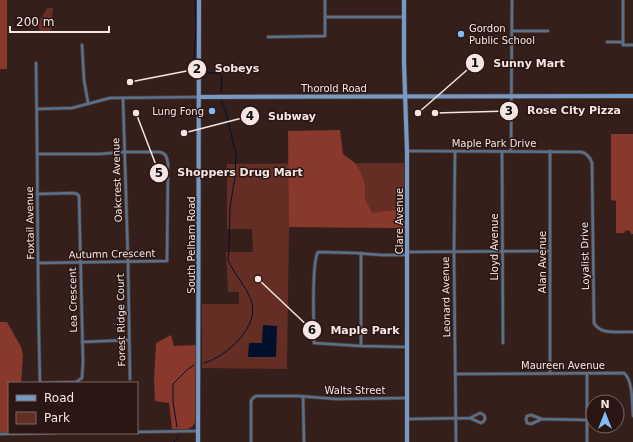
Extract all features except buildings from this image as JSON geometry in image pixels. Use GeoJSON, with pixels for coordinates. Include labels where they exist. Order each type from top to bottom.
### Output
{"type":"FeatureCollection","features":[{"type":"Feature","properties":{"kind":"street","name":"South Pelham Road"},"geometry":{"type":"LineString","coordinates":[[198,442],[199,0]]}},
{"type":"Feature","properties":{"kind":"street"},"geometry":{"type":"LineString","coordinates":[[268,37],[325,36],[325,0]]}},
{"type":"Feature","properties":{"kind":"street","name":"Clare Avenue"},"geometry":{"type":"LineString","coordinates":[[404,0],[407,152],[406,442]]}},
{"type":"Feature","properties":{"kind":"street"},"geometry":{"type":"LineString","coordinates":[[511,151],[512,0]]}},
{"type":"Feature","properties":{"kind":"street"},"geometry":{"type":"LineString","coordinates":[[623,0],[623,45],[633,45]]}},
{"type":"Feature","properties":{"kind":"street"},"geometry":{"type":"LineString","coordinates":[[325,17],[404,17]]}},
{"type":"Feature","properties":{"kind":"street"},"geometry":{"type":"LineString","coordinates":[[512,31],[548,31]]}},
{"type":"Feature","properties":{"kind":"street"},"geometry":{"type":"LineString","coordinates":[[607,42],[623,42]]}},
{"type":"Feature","properties":{"kind":"street"},"geometry":{"type":"LineString","coordinates":[[82,45],[84,80],[88,103]]}},
{"type":"Feature","properties":{"kind":"street","name":"Foxtail Avenue"},"geometry":{"type":"LineString","coordinates":[[36,63],[40,382]]}},
{"type":"Feature","properties":{"kind":"street","name":"Thorold Road"},"geometry":{"type":"LineString","coordinates":[[37,109],[72,108],[104,98],[633,96]]}},
{"type":"Feature","properties":{"kind":"street","name":"Oakcrest Avenue"},"geometry":{"type":"LineString","coordinates":[[123,98],[128,261]]}},
{"type":"Feature","properties":{"kind":"street","name":"Leonard Avenue"},"geometry":{"type":"LineString","coordinates":[[454,151],[456,442]]}},
{"type":"Feature","properties":{"kind":"street","name":"Lloyd Avenue"},"geometry":{"type":"LineString","coordinates":[[502,151],[502,343]]}},
{"type":"Feature","properties":{"kind":"street","name":"Alan Avenue"},"geometry":{"type":"LineString","coordinates":[[550,151],[550,373]]}},
{"type":"Feature","properties":{"kind":"street","name":"Autumn Crescent"},"geometry":{"type":"LineString","coordinates":[[38,154],[162,152],[167,156],[168,164],[166,261],[39,263]]}},
{"type":"Feature","properties":{"kind":"street","name":"Maple Park Drive"},"geometry":{"type":"LineString","coordinates":[[407,152],[581,152]]}},
{"type":"Feature","properties":{"kind":"street","name":"Loyalist Drive"},"geometry":{"type":"LineString","coordinates":[[581,152],[588,155],[592,163],[594,323],[598,328],[604,331],[633,332]]}},
{"type":"Feature","properties":{"kind":"street","name":"Lea Crescent"},"geometry":{"type":"LineString","coordinates":[[38,194],[73,193],[79,196],[83,373],[80,380],[76,382]]}},
{"type":"Feature","properties":{"kind":"street"},"geometry":{"type":"LineString","coordinates":[[406,346],[361,346],[314,343],[313,300],[316,259],[318,252],[382,255],[454,252],[550,251]]}},
{"type":"Feature","properties":{"kind":"street"},"geometry":{"type":"LineString","coordinates":[[361,253],[361,346]]}},
{"type":"Feature","properties":{"kind":"street","name":"Forest Ridge Court"},"geometry":{"type":"LineString","coordinates":[[128,261],[130,380]]}},
{"type":"Feature","properties":{"kind":"street"},"geometry":{"type":"LineString","coordinates":[[82,342],[129,340]]}},
{"type":"Feature","properties":{"kind":"street","name":"Maureen Avenue"},"geometry":{"type":"LineString","coordinates":[[455,374],[620,372],[629,376],[632,383],[633,416]]}},
{"type":"Feature","properties":{"kind":"street"},"geometry":{"type":"LineString","coordinates":[[587,373],[587,394]]}},
{"type":"Feature","properties":{"kind":"street","name":"Walts Street"},"geometry":{"type":"LineString","coordinates":[[251,442],[251,401],[253,396],[303,396],[337,399],[406,398]]}},
{"type":"Feature","properties":{"kind":"street"},"geometry":{"type":"LineString","coordinates":[[303,396],[304,442]]}},
{"type":"Feature","properties":{"kind":"street"},"geometry":{"type":"LineString","coordinates":[[406,419],[470,418],[481,423],[484,422],[485,418],[484,415],[480,413],[470,418]]}},
{"type":"Feature","properties":{"kind":"street"},"geometry":{"type":"LineString","coordinates":[[542,419],[531,424],[526,420],[527,416],[531,415],[542,419],[585,420]]}},
{"type":"Feature","properties":{"kind":"street"},"geometry":{"type":"LineString","coordinates":[[138,432],[198,431]]}},
{"type":"Feature","properties":{"kind":"green space"},"geometry":{"type":"Polygon","coordinates":[[[47,8],[53,8],[52,28],[48,33],[43,33],[39,30],[38,20],[42,17],[47,8]]]}},
{"type":"Feature","properties":{"kind":"green space"},"geometry":{"type":"Polygon","coordinates":[[[404,163],[404,228],[289,227],[287,369],[202,368],[202,304],[239,304],[239,292],[228,292],[226,252],[253,252],[252,229],[227,229],[227,164],[404,163]]]}},
{"type":"Feature","properties":{"kind":"shaded area"},"geometry":{"type":"Polygon","coordinates":[[[0,0],[7,0],[7,69],[0,69],[0,0]]]}},
{"type":"Feature","properties":{"kind":"shaded area"},"geometry":{"type":"Polygon","coordinates":[[[340,130],[343,154],[355,163],[361,173],[365,185],[365,199],[372,213],[404,209],[404,228],[289,227],[288,131],[340,130]]]}},
{"type":"Feature","properties":{"kind":"shaded area"},"geometry":{"type":"Polygon","coordinates":[[[611,134],[633,134],[633,234],[626,230],[624,233],[616,233],[616,201],[611,200],[611,134]]]}},
{"type":"Feature","properties":{"kind":"shaded area"},"geometry":{"type":"Polygon","coordinates":[[[0,322],[7,322],[21,347],[23,355],[21,382],[8,382],[8,434],[0,434],[0,322]]]}},
{"type":"Feature","properties":{"kind":"shaded area"},"geometry":{"type":"Polygon","coordinates":[[[171,335],[174,346],[196,345],[195,422],[189,429],[172,429],[169,403],[155,401],[154,380],[156,343],[171,335]]]}},
{"type":"Feature","properties":{"kind":"water"},"geometry":{"type":"Polygon","coordinates":[[[263,325],[277,326],[276,357],[248,357],[249,343],[262,343],[263,325]]]}},
{"type":"Feature","properties":{"kind":"waterway"},"geometry":{"type":"LineString","coordinates":[[195,0],[196,28],[193,69],[195,71]]}},
{"type":"Feature","properties":{"kind":"waterway"},"geometry":{"type":"LineString","coordinates":[[202,72],[220,74],[222,77],[221,92]]}},
{"type":"Feature","properties":{"kind":"waterway"},"geometry":{"type":"LineString","coordinates":[[204,363],[213,360],[240,339],[251,320],[253,310],[249,295],[228,260],[230,207],[235,177],[236,154],[225,109],[221,101]]}},
{"type":"Feature","properties":{"kind":"waterway"},"geometry":{"type":"LineString","coordinates":[[177,427],[173,402],[173,384],[194,365]]}},
{"type":"Feature","properties":{"kind":"waterway"},"geometry":{"type":"LineString","coordinates":[[174,442],[179,436]]}},
{"type":"Feature","properties":{"kind":"place","name":"Gordon Public School"},"geometry":{"type":"Point","coordinates":[461,34]}},
{"type":"Feature","properties":{"kind":"place","name":"Sobeys"},"geometry":{"type":"Point","coordinates":[130,82]}},
{"type":"Feature","properties":{"kind":"place","name":"Lung Fong"},"geometry":{"type":"Point","coordinates":[212,111]}},
{"type":"Feature","properties":{"kind":"place","name":"Shoppers Drug Mart"},"geometry":{"type":"Point","coordinates":[136,113]}},
{"type":"Feature","properties":{"kind":"place","name":"Sunny Mart"},"geometry":{"type":"Point","coordinates":[418,113]}},
{"type":"Feature","properties":{"kind":"place","name":"Rose City Pizza"},"geometry":{"type":"Point","coordinates":[435,113]}},
{"type":"Feature","properties":{"kind":"place","name":"Subway"},"geometry":{"type":"Point","coordinates":[184,133]}},
{"type":"Feature","properties":{"kind":"place","name":"Maple Park"},"geometry":{"type":"Point","coordinates":[258,279]}}]}
